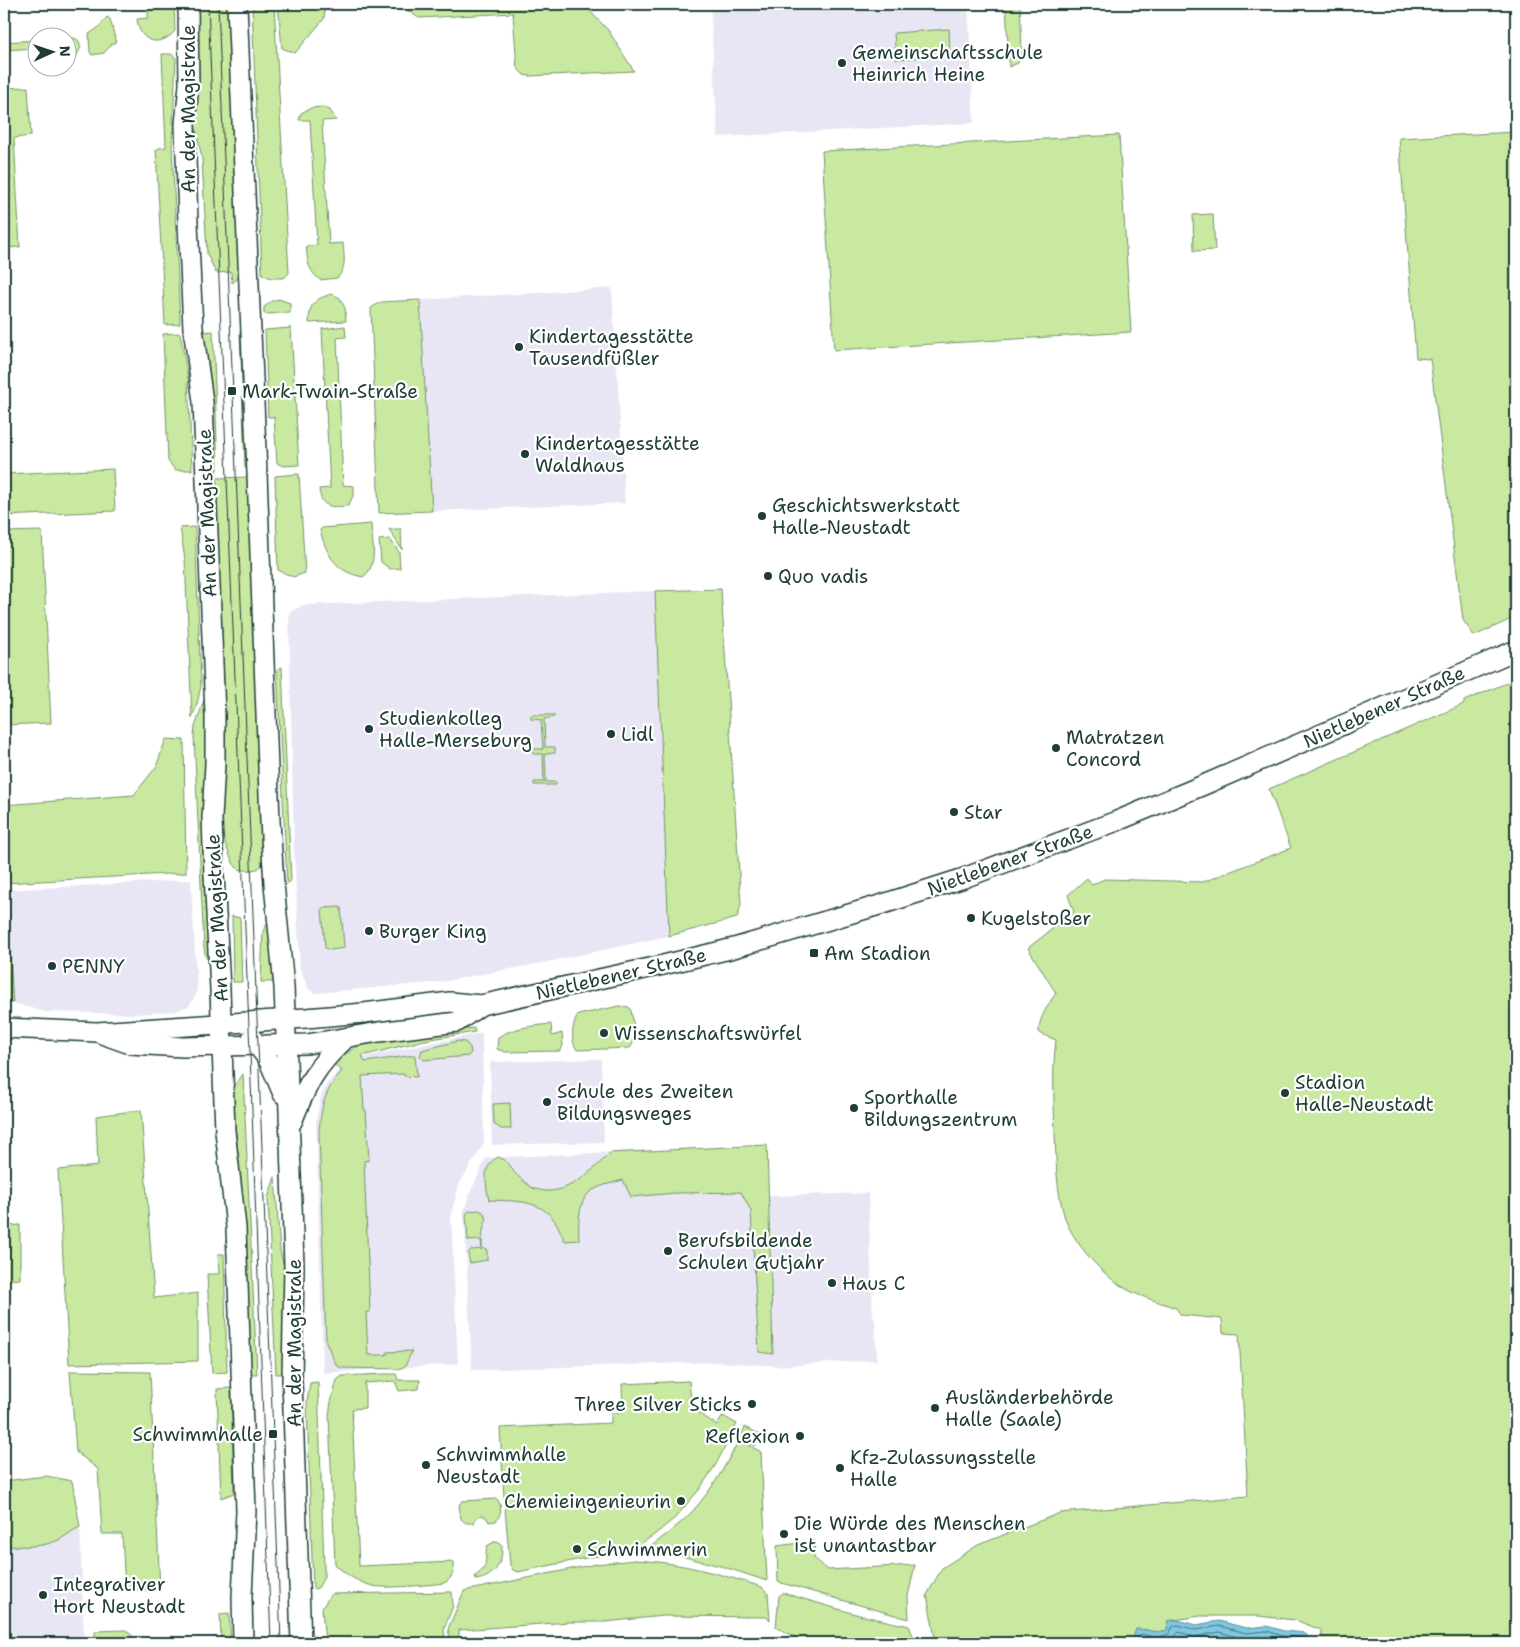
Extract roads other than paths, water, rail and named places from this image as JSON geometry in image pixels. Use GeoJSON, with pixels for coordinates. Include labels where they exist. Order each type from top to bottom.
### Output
{"type":"FeatureCollection","features":[{"type":"Feature","properties":{"kind":"main road","name":"An der Magistrale"},"geometry":{"type":"LineString","coordinates":[[188,4],[188,85],[185,124],[192,328],[203,402],[215,716],[212,818],[225,1131],[236,1227],[246,1511],[242,1597],[243,1643]]}},
{"type":"Feature","properties":{"kind":"main road","name":"An der Magistrale"},"geometry":{"type":"LineString","coordinates":[[237,4],[270,821],[284,987],[294,1266],[292,1380],[300,1643]]}},
{"type":"Feature","properties":{"kind":"main road","name":"Nietlebener Straße"},"geometry":{"type":"LineString","coordinates":[[285,1020],[364,1013],[450,1002],[481,1004],[734,948],[883,904],[961,879],[1117,821],[1516,650]]}},
{"type":"Feature","properties":{"kind":"main road","name":"Nietlebener Straße"},"geometry":{"type":"LineString","coordinates":[[286,1044],[323,1042],[379,1032],[457,1022],[481,1004]]}},
{"type":"Feature","properties":{"kind":"main road","name":"An der Magistrale"},"geometry":{"type":"LineString","coordinates":[[221,1023],[285,1020]]}},
{"type":"Feature","properties":{"kind":"main road"},"geometry":{"type":"LineString","coordinates":[[4,1028],[97,1032],[221,1023],[249,1036],[258,1044],[276,1075],[289,1121]]}},
{"type":"Feature","properties":{"kind":"main road"},"geometry":{"type":"LineString","coordinates":[[97,1032],[130,1044],[193,1047],[286,1044]]}},
{"type":"Feature","properties":{"kind":"main road"},"geometry":{"type":"LineString","coordinates":[[289,1121],[314,1073],[327,1056],[346,1038]]}},
{"type":"Feature","properties":{"kind":"water"},"geometry":{"type":"Polygon","coordinates":[[[1177,1620],[1196,1625],[1219,1621],[1246,1628],[1267,1626],[1284,1631],[1306,1633],[1309,1643],[1129,1643],[1136,1629],[1167,1630],[1168,1621],[1177,1620]]]}},
{"type":"Feature","properties":{"kind":"tram line"},"geometry":{"type":"LineString","coordinates":[[208,4],[250,1053],[271,1643]]}},
{"type":"Feature","properties":{"kind":"tram line"},"geometry":{"type":"LineString","coordinates":[[218,4],[281,1643]]}},
{"type":"Feature","properties":{"kind":"place","name":"Gemeinschaftsschule Heinrich Heine"},"geometry":{"type":"Point","coordinates":[842,63]}},
{"type":"Feature","properties":{"kind":"place","name":"Kindertagesstätte Tausendfüßler"},"geometry":{"type":"Point","coordinates":[519,347]}},
{"type":"Feature","properties":{"kind":"place","name":"Mark-Twain-Straße"},"geometry":{"type":"Point","coordinates":[232,391]}},
{"type":"Feature","properties":{"kind":"place","name":"Kindertagesstätte Waldhaus"},"geometry":{"type":"Point","coordinates":[525,454]}},
{"type":"Feature","properties":{"kind":"place","name":"Geschichtswerkstatt Halle-Neustadt"},"geometry":{"type":"Point","coordinates":[762,516]}},
{"type":"Feature","properties":{"kind":"place","name":"Quo vadis"},"geometry":{"type":"Point","coordinates":[768,576]}},
{"type":"Feature","properties":{"kind":"place","name":"Studienkolleg Halle-Merseburg"},"geometry":{"type":"Point","coordinates":[369,729]}},
{"type":"Feature","properties":{"kind":"place","name":"Lidl"},"geometry":{"type":"Point","coordinates":[611,734]}},
{"type":"Feature","properties":{"kind":"place","name":"Matratzen Concord"},"geometry":{"type":"Point","coordinates":[1056,748]}},
{"type":"Feature","properties":{"kind":"place","name":"Star"},"geometry":{"type":"Point","coordinates":[954,812]}},
{"type":"Feature","properties":{"kind":"place","name":"Kugelstoßer"},"geometry":{"type":"Point","coordinates":[971,918]}},
{"type":"Feature","properties":{"kind":"place","name":"Burger King"},"geometry":{"type":"Point","coordinates":[369,931]}},
{"type":"Feature","properties":{"kind":"place","name":"Am Stadion"},"geometry":{"type":"Point","coordinates":[814,953]}},
{"type":"Feature","properties":{"kind":"place","name":"PENNY"},"geometry":{"type":"Point","coordinates":[52,966]}},
{"type":"Feature","properties":{"kind":"place","name":"Wissenschaftswürfel"},"geometry":{"type":"Point","coordinates":[604,1033]}},
{"type":"Feature","properties":{"kind":"place","name":"Stadion Halle-Neustadt"},"geometry":{"type":"Point","coordinates":[1285,1093]}},
{"type":"Feature","properties":{"kind":"place","name":"Schule des Zweiten Bildungsweges"},"geometry":{"type":"Point","coordinates":[547,1102]}},
{"type":"Feature","properties":{"kind":"place","name":"Sporthalle Bildungszentrum"},"geometry":{"type":"Point","coordinates":[854,1108]}},
{"type":"Feature","properties":{"kind":"place","name":"Berufsbildende Schulen Gutjahr"},"geometry":{"type":"Point","coordinates":[668,1251]}},
{"type":"Feature","properties":{"kind":"place","name":"Haus C"},"geometry":{"type":"Point","coordinates":[832,1283]}},
{"type":"Feature","properties":{"kind":"place","name":"Three Silver Sticks"},"geometry":{"type":"Point","coordinates":[752,1404]}},
{"type":"Feature","properties":{"kind":"place","name":"Ausländerbehörde Halle (Saale)"},"geometry":{"type":"Point","coordinates":[935,1408]}},
{"type":"Feature","properties":{"kind":"place","name":"Schwimmhalle"},"geometry":{"type":"Point","coordinates":[273,1434]}},
{"type":"Feature","properties":{"kind":"place","name":"Reflexion"},"geometry":{"type":"Point","coordinates":[800,1436]}},
{"type":"Feature","properties":{"kind":"place","name":"Schwimmhalle Neustadt"},"geometry":{"type":"Point","coordinates":[426,1465]}},
{"type":"Feature","properties":{"kind":"place","name":"Kfz-Zulassungsstelle Halle"},"geometry":{"type":"Point","coordinates":[840,1468]}},
{"type":"Feature","properties":{"kind":"place","name":"Chemieingenieurin"},"geometry":{"type":"Point","coordinates":[681,1501]}},
{"type":"Feature","properties":{"kind":"place","name":"Die Würde des Menschen ist unantastbar"},"geometry":{"type":"Point","coordinates":[784,1534]}},
{"type":"Feature","properties":{"kind":"place","name":"Schwimmerin"},"geometry":{"type":"Point","coordinates":[577,1549]}},
{"type":"Feature","properties":{"kind":"place","name":"Integrativer Hort Neustadt"},"geometry":{"type":"Point","coordinates":[43,1595]}}]}
